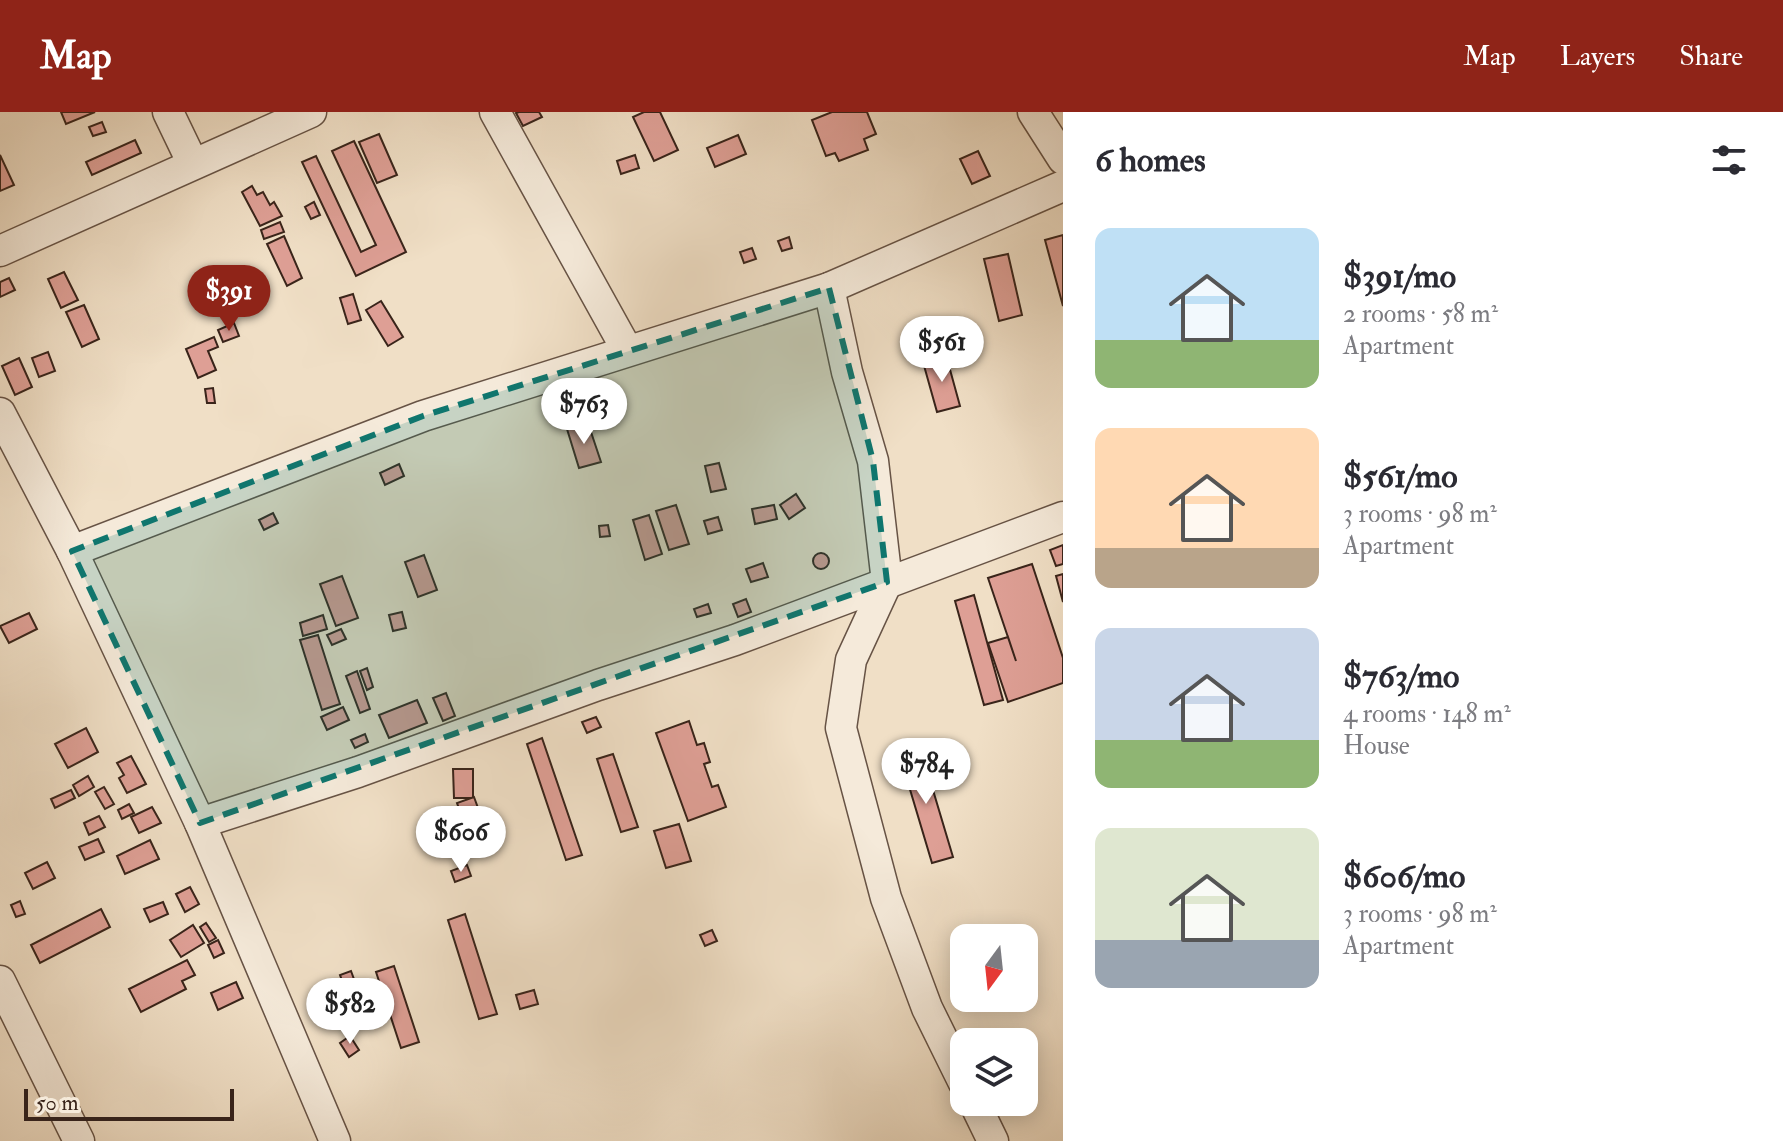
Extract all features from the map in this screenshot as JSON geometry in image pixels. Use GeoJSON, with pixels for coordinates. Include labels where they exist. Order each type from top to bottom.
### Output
{"type":"FeatureCollection","features":[{"type":"Feature","properties":{"kind":"street"},"geometry":{"type":"LineString","coordinates":[[168,112],[193,164]]}},
{"type":"Feature","properties":{"kind":"street"},"geometry":{"type":"LineString","coordinates":[[0,251],[311,112]]}},
{"type":"Feature","properties":{"kind":"street"},"geometry":{"type":"LineString","coordinates":[[495,112],[627,350]]}},
{"type":"Feature","properties":{"kind":"street"},"geometry":{"type":"LineString","coordinates":[[1033,112],[1063,159]]}},
{"type":"Feature","properties":{"kind":"street"},"geometry":{"type":"LineString","coordinates":[[72,551],[423,416],[829,288],[1063,186]]}},
{"type":"Feature","properties":{"kind":"street"},"geometry":{"type":"LineString","coordinates":[[829,288],[847,372],[873,461],[887,582],[851,660],[841,728],[886,898],[927,1008],[950,1055]]}},
{"type":"Feature","properties":{"kind":"street"},"geometry":{"type":"LineString","coordinates":[[0,413],[72,551],[200,823],[335,1141]]}},
{"type":"Feature","properties":{"kind":"street"},"geometry":{"type":"LineString","coordinates":[[200,823],[358,772],[598,685],[735,640],[1063,517]]}},
{"type":"Feature","properties":{"kind":"street"},"geometry":{"type":"LineString","coordinates":[[0,981],[79,1141]]}},
{"type":"Feature","properties":{"kind":"street"},"geometry":{"type":"LineString","coordinates":[[981,1116],[993,1141]]}},
{"type":"Feature","properties":{"kind":"highlighted area"},"geometry":{"type":"Polygon","coordinates":[[[829,288],[873,461],[887,582],[200,823],[72,551],[423,416],[829,288]]]}},
{"type":"Feature","properties":{"kind":"building"},"geometry":{"type":"Polygon","coordinates":[[[61,112],[95,112],[66,124],[61,112]]]}},
{"type":"Feature","properties":{"kind":"building"},"geometry":{"type":"Polygon","coordinates":[[[539,112],[542,117],[523,126],[516,113],[539,112]]]}},
{"type":"Feature","properties":{"kind":"building"},"geometry":{"type":"Polygon","coordinates":[[[644,112],[660,112],[678,150],[654,161],[633,117],[644,112]]]}},
{"type":"Feature","properties":{"kind":"building"},"geometry":{"type":"Polygon","coordinates":[[[832,112],[867,112],[876,134],[864,139],[868,150],[839,161],[835,153],[826,156],[812,120],[832,112]]]}},
{"type":"Feature","properties":{"kind":"building"},"geometry":{"type":"Polygon","coordinates":[[[102,122],[106,132],[93,136],[89,127],[102,122]]]}},
{"type":"Feature","properties":{"kind":"building"},"geometry":{"type":"Polygon","coordinates":[[[379,134],[397,175],[377,183],[359,142],[379,134]]]}},
{"type":"Feature","properties":{"kind":"building"},"geometry":{"type":"Polygon","coordinates":[[[738,135],[746,154],[715,167],[707,148],[738,135]]]}},
{"type":"Feature","properties":{"kind":"building"},"geometry":{"type":"Polygon","coordinates":[[[135,140],[141,153],[92,175],[86,162],[135,140]]]}},
{"type":"Feature","properties":{"kind":"building"},"geometry":{"type":"Polygon","coordinates":[[[354,141],[406,252],[356,276],[302,162],[316,156],[361,252],[376,245],[332,151],[354,141]]]}},
{"type":"Feature","properties":{"kind":"building"},"geometry":{"type":"Polygon","coordinates":[[[978,151],[990,176],[972,184],[960,159],[978,151]]]}},
{"type":"Feature","properties":{"kind":"building"},"geometry":{"type":"Polygon","coordinates":[[[0,155],[14,185],[0,191],[0,155]]]}},
{"type":"Feature","properties":{"kind":"building"},"geometry":{"type":"Polygon","coordinates":[[[635,155],[639,168],[621,174],[617,161],[635,155]]]}},
{"type":"Feature","properties":{"kind":"building"},"geometry":{"type":"Polygon","coordinates":[[[252,186],[257,195],[263,192],[270,205],[274,202],[282,216],[260,226],[242,192],[252,186]]]}},
{"type":"Feature","properties":{"kind":"building"},"geometry":{"type":"Polygon","coordinates":[[[314,202],[320,215],[311,219],[305,207],[314,202]]]}},
{"type":"Feature","properties":{"kind":"building"},"geometry":{"type":"Polygon","coordinates":[[[280,222],[284,232],[264,239],[261,230],[280,222]]]}},
{"type":"Feature","properties":{"kind":"building"},"geometry":{"type":"Polygon","coordinates":[[[1063,235],[1063,306],[1045,240],[1063,235]]]}},
{"type":"Feature","properties":{"kind":"building"},"geometry":{"type":"Polygon","coordinates":[[[284,236],[302,278],[287,286],[267,244],[284,236]]]}},
{"type":"Feature","properties":{"kind":"building"},"geometry":{"type":"Polygon","coordinates":[[[789,237],[792,248],[782,251],[778,241],[789,237]]]}},
{"type":"Feature","properties":{"kind":"building"},"geometry":{"type":"Polygon","coordinates":[[[752,248],[756,259],[744,263],[740,252],[752,248]]]}},
{"type":"Feature","properties":{"kind":"building"},"geometry":{"type":"Polygon","coordinates":[[[1008,254],[1022,315],[999,321],[984,259],[1008,254]]]}},
{"type":"Feature","properties":{"kind":"building"},"geometry":{"type":"Polygon","coordinates":[[[64,272],[78,300],[61,308],[48,279],[64,272]]]}},
{"type":"Feature","properties":{"kind":"building"},"geometry":{"type":"Polygon","coordinates":[[[9,278],[15,290],[0,297],[0,282],[9,278]]]}},
{"type":"Feature","properties":{"kind":"building"},"geometry":{"type":"Polygon","coordinates":[[[353,294],[361,320],[348,324],[340,298],[353,294]]]}},
{"type":"Feature","properties":{"kind":"building"},"geometry":{"type":"Polygon","coordinates":[[[381,301],[403,337],[388,346],[366,310],[381,301]]]}},
{"type":"Feature","properties":{"kind":"building"},"geometry":{"type":"Polygon","coordinates":[[[84,305],[99,339],[82,347],[66,312],[84,305]]]}},
{"type":"Feature","properties":{"kind":"building"},"geometry":{"type":"Polygon","coordinates":[[[234,323],[239,336],[223,342],[218,330],[234,323]]]}},
{"type":"Feature","properties":{"kind":"building"},"geometry":{"type":"Polygon","coordinates":[[[214,337],[218,347],[208,351],[216,370],[198,378],[186,349],[214,337]]]}},
{"type":"Feature","properties":{"kind":"building"},"geometry":{"type":"Polygon","coordinates":[[[48,352],[55,371],[39,377],[32,358],[48,352]]]}},
{"type":"Feature","properties":{"kind":"building"},"geometry":{"type":"Polygon","coordinates":[[[946,355],[960,406],[937,412],[923,362],[946,355]]]}},
{"type":"Feature","properties":{"kind":"building"},"geometry":{"type":"Polygon","coordinates":[[[19,358],[32,387],[15,395],[2,366],[19,358]]]}},
{"type":"Feature","properties":{"kind":"building"},"geometry":{"type":"Polygon","coordinates":[[[213,388],[215,403],[207,403],[205,389],[213,388]]]}},
{"type":"Feature","properties":{"kind":"building"},"geometry":{"type":"Polygon","coordinates":[[[588,423],[601,462],[579,468],[567,429],[588,423]]]}},
{"type":"Feature","properties":{"kind":"building"},"geometry":{"type":"Polygon","coordinates":[[[719,463],[726,489],[711,492],[705,466],[719,463]]]}},
{"type":"Feature","properties":{"kind":"building"},"geometry":{"type":"Polygon","coordinates":[[[399,464],[404,476],[385,485],[380,473],[399,464]]]}},
{"type":"Feature","properties":{"kind":"building"},"geometry":{"type":"Polygon","coordinates":[[[796,494],[805,508],[789,519],[780,505],[796,494]]]}},
{"type":"Feature","properties":{"kind":"building"},"geometry":{"type":"Polygon","coordinates":[[[676,505],[689,544],[669,550],[656,511],[676,505]]]}},
{"type":"Feature","properties":{"kind":"building"},"geometry":{"type":"Polygon","coordinates":[[[774,505],[777,519],[755,524],[752,509],[774,505]]]}},
{"type":"Feature","properties":{"kind":"building"},"geometry":{"type":"Polygon","coordinates":[[[273,513],[278,523],[264,530],[259,520],[273,513]]]}},
{"type":"Feature","properties":{"kind":"building"},"geometry":{"type":"Polygon","coordinates":[[[649,515],[662,554],[645,560],[633,520],[649,515]]]}},
{"type":"Feature","properties":{"kind":"building"},"geometry":{"type":"Polygon","coordinates":[[[718,517],[722,530],[708,534],[704,521],[718,517]]]}},
{"type":"Feature","properties":{"kind":"building"},"geometry":{"type":"Polygon","coordinates":[[[608,525],[610,536],[600,537],[599,526],[608,525]]]}},
{"type":"Feature","properties":{"kind":"building"},"geometry":{"type":"Polygon","coordinates":[[[1063,545],[1063,564],[1056,566],[1050,550],[1063,545]]]}},
{"type":"Feature","properties":{"kind":"building"},"geometry":{"type":"Polygon","coordinates":[[[821,553],[829,561],[821,569],[813,561],[821,553]]]}},
{"type":"Feature","properties":{"kind":"building"},"geometry":{"type":"Polygon","coordinates":[[[424,555],[437,590],[418,597],[405,562],[424,555]]]}},
{"type":"Feature","properties":{"kind":"building"},"geometry":{"type":"Polygon","coordinates":[[[763,563],[768,577],[751,582],[746,569],[763,563]]]}},
{"type":"Feature","properties":{"kind":"building"},"geometry":{"type":"Polygon","coordinates":[[[1032,564],[1063,658],[1063,683],[1008,702],[988,643],[1008,637],[988,578],[1032,564]]]}},
{"type":"Feature","properties":{"kind":"building"},"geometry":{"type":"Polygon","coordinates":[[[1063,574],[1063,602],[1056,576],[1063,574]]]}},
{"type":"Feature","properties":{"kind":"building"},"geometry":{"type":"Polygon","coordinates":[[[342,576],[358,618],[336,626],[320,584],[342,576]]]}},
{"type":"Feature","properties":{"kind":"building"},"geometry":{"type":"Polygon","coordinates":[[[974,595],[1003,700],[984,705],[955,601],[974,595]]]}},
{"type":"Feature","properties":{"kind":"building"},"geometry":{"type":"Polygon","coordinates":[[[746,599],[751,612],[738,617],[733,604],[746,599]]]}},
{"type":"Feature","properties":{"kind":"building"},"geometry":{"type":"Polygon","coordinates":[[[708,604],[711,613],[697,617],[694,609],[708,604]]]}},
{"type":"Feature","properties":{"kind":"building"},"geometry":{"type":"Polygon","coordinates":[[[402,612],[406,628],[393,631],[389,615],[402,612]]]}},
{"type":"Feature","properties":{"kind":"building"},"geometry":{"type":"Polygon","coordinates":[[[29,613],[37,629],[9,643],[0,626],[29,613]]]}},
{"type":"Feature","properties":{"kind":"building"},"geometry":{"type":"Polygon","coordinates":[[[323,615],[327,629],[303,636],[300,623],[323,615]]]}},
{"type":"Feature","properties":{"kind":"building"},"geometry":{"type":"Polygon","coordinates":[[[341,629],[346,639],[332,645],[327,635],[341,629]]]}},
{"type":"Feature","properties":{"kind":"building"},"geometry":{"type":"Polygon","coordinates":[[[318,635],[340,704],[322,710],[300,640],[318,635]]]}},
{"type":"Feature","properties":{"kind":"building"},"geometry":{"type":"Polygon","coordinates":[[[367,668],[373,687],[367,690],[360,671],[367,668]]]}},
{"type":"Feature","properties":{"kind":"building"},"geometry":{"type":"Polygon","coordinates":[[[357,671],[370,709],[360,713],[346,676],[357,671]]]}},
{"type":"Feature","properties":{"kind":"building"},"geometry":{"type":"Polygon","coordinates":[[[446,693],[455,716],[443,721],[433,698],[446,693]]]}},
{"type":"Feature","properties":{"kind":"building"},"geometry":{"type":"Polygon","coordinates":[[[417,700],[427,723],[389,738],[379,715],[417,700]]]}},
{"type":"Feature","properties":{"kind":"building"},"geometry":{"type":"Polygon","coordinates":[[[343,707],[349,720],[327,730],[321,717],[343,707]]]}},
{"type":"Feature","properties":{"kind":"building"},"geometry":{"type":"Polygon","coordinates":[[[596,717],[601,727],[587,733],[582,722],[596,717]]]}},
{"type":"Feature","properties":{"kind":"building"},"geometry":{"type":"Polygon","coordinates":[[[689,721],[697,745],[704,743],[710,762],[704,764],[712,787],[718,785],[726,807],[688,821],[656,733],[689,721]]]}},
{"type":"Feature","properties":{"kind":"building"},"geometry":{"type":"Polygon","coordinates":[[[86,728],[98,752],[68,768],[55,744],[86,728]]]}},
{"type":"Feature","properties":{"kind":"building"},"geometry":{"type":"Polygon","coordinates":[[[365,734],[368,742],[355,748],[351,740],[365,734]]]}},
{"type":"Feature","properties":{"kind":"building"},"geometry":{"type":"Polygon","coordinates":[[[542,738],[582,855],[566,860],[527,744],[542,738]]]}},
{"type":"Feature","properties":{"kind":"building"},"geometry":{"type":"Polygon","coordinates":[[[921,750],[953,857],[932,863],[900,756],[921,750]]]}},
{"type":"Feature","properties":{"kind":"building"},"geometry":{"type":"Polygon","coordinates":[[[613,754],[638,827],[621,832],[597,759],[613,754]]]}},
{"type":"Feature","properties":{"kind":"building"},"geometry":{"type":"Polygon","coordinates":[[[131,756],[146,784],[127,793],[119,778],[124,775],[117,763],[131,756]]]}},
{"type":"Feature","properties":{"kind":"building"},"geometry":{"type":"Polygon","coordinates":[[[453,769],[473,769],[473,798],[454,798],[453,769]]]}},
{"type":"Feature","properties":{"kind":"building"},"geometry":{"type":"Polygon","coordinates":[[[88,776],[94,787],[79,796],[73,785],[88,776]]]}},
{"type":"Feature","properties":{"kind":"building"},"geometry":{"type":"Polygon","coordinates":[[[104,787],[114,804],[105,809],[95,792],[104,787]]]}},
{"type":"Feature","properties":{"kind":"building"},"geometry":{"type":"Polygon","coordinates":[[[71,790],[75,798],[55,808],[51,799],[71,790]]]}},
{"type":"Feature","properties":{"kind":"building"},"geometry":{"type":"Polygon","coordinates":[[[474,797],[486,830],[469,836],[457,803],[474,797]]]}},
{"type":"Feature","properties":{"kind":"building"},"geometry":{"type":"Polygon","coordinates":[[[129,804],[134,813],[122,819],[118,810],[129,804]]]}},
{"type":"Feature","properties":{"kind":"building"},"geometry":{"type":"Polygon","coordinates":[[[152,807],[161,823],[139,833],[131,817],[152,807]]]}},
{"type":"Feature","properties":{"kind":"building"},"geometry":{"type":"Polygon","coordinates":[[[99,816],[105,827],[89,835],[84,823],[99,816]]]}},
{"type":"Feature","properties":{"kind":"building"},"geometry":{"type":"Polygon","coordinates":[[[453,823],[459,840],[451,843],[444,826],[453,823]]]}},
{"type":"Feature","properties":{"kind":"building"},"geometry":{"type":"Polygon","coordinates":[[[679,824],[691,861],[666,868],[654,831],[679,824]]]}},
{"type":"Feature","properties":{"kind":"building"},"geometry":{"type":"Polygon","coordinates":[[[98,839],[104,852],[85,860],[79,847],[98,839]]]}},
{"type":"Feature","properties":{"kind":"building"},"geometry":{"type":"Polygon","coordinates":[[[150,840],[159,859],[125,874],[117,856],[150,840]]]}},
{"type":"Feature","properties":{"kind":"building"},"geometry":{"type":"Polygon","coordinates":[[[47,862],[55,878],[33,889],[25,873],[47,862]]]}},
{"type":"Feature","properties":{"kind":"building"},"geometry":{"type":"Polygon","coordinates":[[[467,865],[471,876],[455,882],[451,871],[467,865]]]}},
{"type":"Feature","properties":{"kind":"building"},"geometry":{"type":"Polygon","coordinates":[[[190,887],[199,904],[185,912],[176,894],[190,887]]]}},
{"type":"Feature","properties":{"kind":"building"},"geometry":{"type":"Polygon","coordinates":[[[20,901],[25,914],[16,917],[11,905],[20,901]]]}},
{"type":"Feature","properties":{"kind":"building"},"geometry":{"type":"Polygon","coordinates":[[[163,902],[168,914],[150,922],[144,909],[163,902]]]}},
{"type":"Feature","properties":{"kind":"building"},"geometry":{"type":"Polygon","coordinates":[[[101,909],[110,927],[40,963],[31,945],[101,909]]]}},
{"type":"Feature","properties":{"kind":"building"},"geometry":{"type":"Polygon","coordinates":[[[465,914],[497,1014],[479,1019],[448,920],[465,914]]]}},
{"type":"Feature","properties":{"kind":"building"},"geometry":{"type":"Polygon","coordinates":[[[206,923],[216,938],[209,942],[200,927],[206,923]]]}},
{"type":"Feature","properties":{"kind":"building"},"geometry":{"type":"Polygon","coordinates":[[[193,925],[204,943],[181,957],[170,940],[193,925]]]}},
{"type":"Feature","properties":{"kind":"building"},"geometry":{"type":"Polygon","coordinates":[[[712,930],[717,941],[705,946],[700,935],[712,930]]]}},
{"type":"Feature","properties":{"kind":"building"},"geometry":{"type":"Polygon","coordinates":[[[218,940],[224,953],[214,958],[208,945],[218,940]]]}},
{"type":"Feature","properties":{"kind":"building"},"geometry":{"type":"Polygon","coordinates":[[[187,960],[195,975],[182,981],[186,989],[141,1012],[129,989],[187,960]]]}},
{"type":"Feature","properties":{"kind":"building"},"geometry":{"type":"Polygon","coordinates":[[[394,966],[419,1042],[401,1048],[376,972],[394,966]]]}},
{"type":"Feature","properties":{"kind":"building"},"geometry":{"type":"Polygon","coordinates":[[[351,971],[355,982],[344,986],[340,975],[351,971]]]}},
{"type":"Feature","properties":{"kind":"building"},"geometry":{"type":"Polygon","coordinates":[[[236,982],[243,998],[218,1010],[211,993],[236,982]]]}},
{"type":"Feature","properties":{"kind":"building"},"geometry":{"type":"Polygon","coordinates":[[[534,990],[538,1004],[520,1009],[516,995],[534,990]]]}},
{"type":"Feature","properties":{"kind":"building"},"geometry":{"type":"Polygon","coordinates":[[[350,1036],[359,1050],[349,1057],[340,1043],[350,1036]]]}}]}
